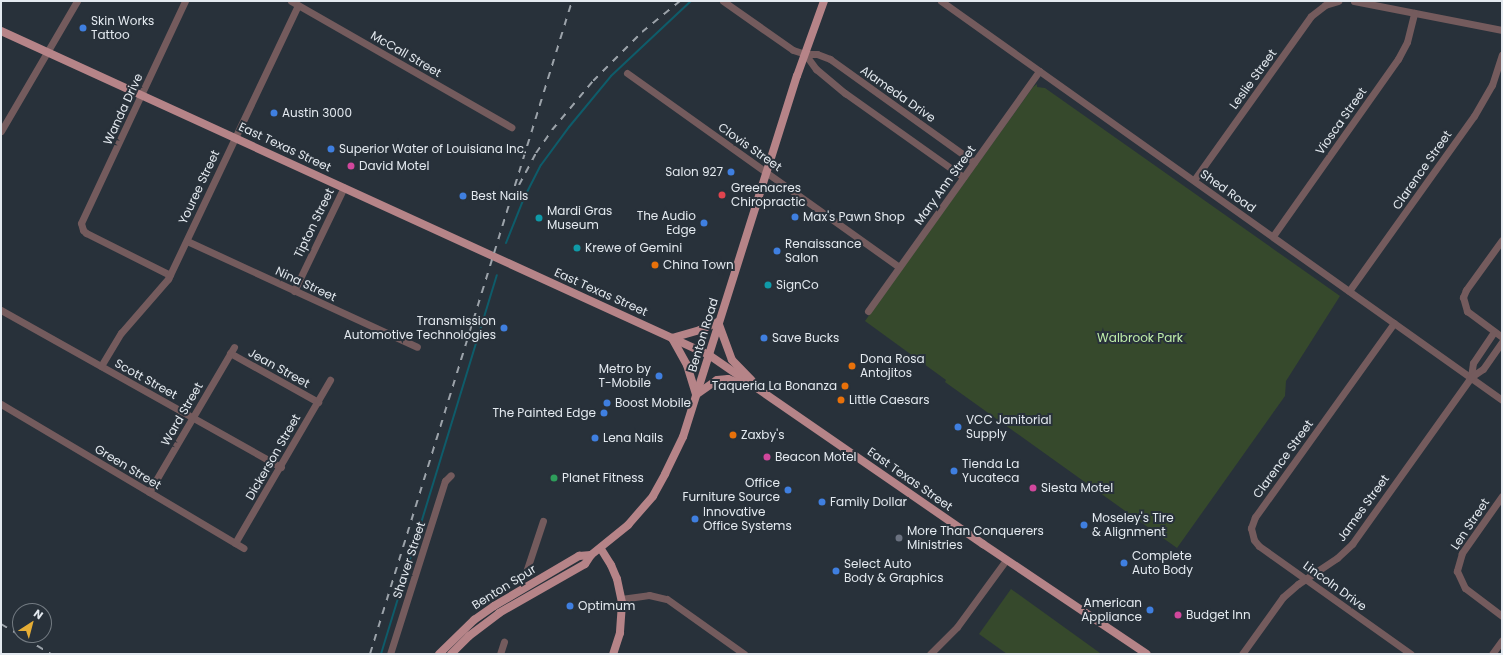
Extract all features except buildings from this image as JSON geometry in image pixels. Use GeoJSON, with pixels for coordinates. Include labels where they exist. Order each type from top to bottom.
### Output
{"type":"FeatureCollection","features":[{"type":"Feature","properties":{"kind":"main road","name":"Benton Road"},"geometry":{"type":"LineString","coordinates":[[601,549],[628,525],[652,496],[683,437],[718,322],[804,54],[824,1]]}},
{"type":"Feature","properties":{"kind":"main road","name":"East Texas Street"},"geometry":{"type":"LineString","coordinates":[[1,30],[709,355],[1006,560],[1148,654]]}},
{"type":"Feature","properties":{"kind":"main road"},"geometry":{"type":"LineString","coordinates":[[718,322],[732,360],[761,391],[735,381],[723,379],[711,383],[696,395],[687,365],[672,338],[700,330],[718,322]]}},
{"type":"Feature","properties":{"kind":"main road"},"geometry":{"type":"LineString","coordinates":[[601,549],[611,565],[617,579],[621,599],[620,632],[613,654]]}},
{"type":"Feature","properties":{"kind":"main road","name":"Benton Spur"},"geometry":{"type":"LineString","coordinates":[[451,654],[478,628],[499,613],[585,564],[591,555],[601,549]]}},
{"type":"Feature","properties":{"kind":"main road","name":"Benton Spur"},"geometry":{"type":"LineString","coordinates":[[439,654],[474,620],[494,606],[580,556],[591,555]]}},
{"type":"Feature","properties":{"kind":"street"},"geometry":{"type":"LineString","coordinates":[[1,131],[77,1]]}},
{"type":"Feature","properties":{"kind":"street","name":"Wanda Drive"},"geometry":{"type":"LineString","coordinates":[[170,274],[86,233],[81,227],[84,214],[142,95],[185,1]]}},
{"type":"Feature","properties":{"kind":"street","name":"McCall Street"},"geometry":{"type":"LineString","coordinates":[[291,1],[511,126]]}},
{"type":"Feature","properties":{"kind":"street","name":"Alameda Drive"},"geometry":{"type":"LineString","coordinates":[[723,1],[787,46],[804,54],[817,54],[830,59],[974,162]]}},
{"type":"Feature","properties":{"kind":"street","name":"Shed Road"},"geometry":{"type":"LineString","coordinates":[[941,1],[1502,400]]}},
{"type":"Feature","properties":{"kind":"street","name":"Leslie Street"},"geometry":{"type":"LineString","coordinates":[[1194,180],[1311,16],[1325,6],[1338,1]]}},
{"type":"Feature","properties":{"kind":"street"},"geometry":{"type":"LineString","coordinates":[[1354,1],[1502,30]]}},
{"type":"Feature","properties":{"kind":"street","name":"Youree Street"},"geometry":{"type":"LineString","coordinates":[[101,366],[121,333],[161,289],[170,274],[298,5]]}},
{"type":"Feature","properties":{"kind":"street","name":"Viosca Street"},"geometry":{"type":"LineString","coordinates":[[1273,236],[1398,59],[1407,42],[1414,13]]}},
{"type":"Feature","properties":{"kind":"street","name":"Alameda Drive"},"geometry":{"type":"LineString","coordinates":[[804,54],[816,69],[845,93],[963,177]]}},
{"type":"Feature","properties":{"kind":"street","name":"Clarence Street"},"geometry":{"type":"LineString","coordinates":[[1350,291],[1474,116],[1492,85],[1502,55]]}},
{"type":"Feature","properties":{"kind":"street","name":"Mary Ann Street"},"geometry":{"type":"LineString","coordinates":[[868,310],[1039,71]]}},
{"type":"Feature","properties":{"kind":"street","name":"Clovis Street"},"geometry":{"type":"LineString","coordinates":[[627,73],[899,267]]}},
{"type":"Feature","properties":{"kind":"street","name":"Tipton Street"},"geometry":{"type":"LineString","coordinates":[[294,291],[344,187]]}},
{"type":"Feature","properties":{"kind":"street"},"geometry":{"type":"LineString","coordinates":[[1498,335],[1467,311],[1463,297],[1466,290],[1502,240]]}},
{"type":"Feature","properties":{"kind":"street","name":"Nina Street"},"geometry":{"type":"LineString","coordinates":[[187,241],[416,347]]}},
{"type":"Feature","properties":{"kind":"street","name":"Scott Street"},"geometry":{"type":"LineString","coordinates":[[1,310],[281,467]]}},
{"type":"Feature","properties":{"kind":"street","name":"Clarence Street"},"geometry":{"type":"LineString","coordinates":[[1251,532],[1255,517],[1394,323]]}},
{"type":"Feature","properties":{"kind":"street","name":"James Street"},"geometry":{"type":"LineString","coordinates":[[1471,377],[1472,363],[1498,335]]}},
{"type":"Feature","properties":{"kind":"street","name":"James Street"},"geometry":{"type":"LineString","coordinates":[[1242,654],[1280,600],[1306,579],[1337,558],[1352,544],[1471,377],[1483,369],[1502,342]]}},
{"type":"Feature","properties":{"kind":"street","name":"Jean Street"},"geometry":{"type":"LineString","coordinates":[[232,350],[318,402]]}},
{"type":"Feature","properties":{"kind":"street","name":"Ward Street"},"geometry":{"type":"LineString","coordinates":[[149,492],[232,350]]}},
{"type":"Feature","properties":{"kind":"street","name":"Dickerson Street"},"geometry":{"type":"LineString","coordinates":[[235,543],[281,467],[330,380]]}},
{"type":"Feature","properties":{"kind":"street","name":"Green Street"},"geometry":{"type":"LineString","coordinates":[[1,404],[244,548]]}},
{"type":"Feature","properties":{"kind":"street","name":"Shaver Street"},"geometry":{"type":"LineString","coordinates":[[390,654],[445,481],[451,475]]}},
{"type":"Feature","properties":{"kind":"street","name":"Len Street"},"geometry":{"type":"LineString","coordinates":[[1502,496],[1462,553],[1457,571],[1465,588],[1502,616]]}},
{"type":"Feature","properties":{"kind":"street"},"geometry":{"type":"LineString","coordinates":[[525,576],[542,521]]}},
{"type":"Feature","properties":{"kind":"street","name":"Lincoln Drive"},"geometry":{"type":"LineString","coordinates":[[1251,532],[1259,546],[1411,654]]}},
{"type":"Feature","properties":{"kind":"street"},"geometry":{"type":"LineString","coordinates":[[930,654],[957,627],[1006,560]]}},
{"type":"Feature","properties":{"kind":"street"},"geometry":{"type":"LineString","coordinates":[[621,599],[649,595],[667,599],[744,654]]}},
{"type":"Feature","properties":{"kind":"street"},"geometry":{"type":"LineString","coordinates":[[1492,654],[1502,640]]}},
{"type":"Feature","properties":{"kind":"street"},"geometry":{"type":"LineString","coordinates":[[500,654],[504,642]]}},
{"type":"Feature","properties":{"kind":"green space","name":"Walbrook Park"},"geometry":{"type":"Polygon","coordinates":[[[1037,84],[1037,87],[1045,88],[1340,296],[1286,381],[1285,396],[1177,548],[945,382],[946,380],[865,321],[1033,87],[1037,84]]]}},
{"type":"Feature","properties":{"kind":"green space"},"geometry":{"type":"Polygon","coordinates":[[[1011,589],[1100,654],[1007,654],[979,634],[1011,589]]]}},
{"type":"Feature","properties":{"kind":"waterway"},"geometry":{"type":"LineString","coordinates":[[506,243],[524,198],[541,165],[569,127],[611,76],[691,1]]}},
{"type":"Feature","properties":{"kind":"waterway"},"geometry":{"type":"LineString","coordinates":[[381,654],[497,275]]}},
{"type":"Feature","properties":{"kind":"railway"},"geometry":{"type":"LineString","coordinates":[[370,654],[572,1]]}},
{"type":"Feature","properties":{"kind":"railway"},"geometry":{"type":"LineString","coordinates":[[519,185],[536,153],[552,130],[593,81],[642,32],[680,1]]}},
{"type":"Feature","properties":{"kind":"railway"},"geometry":{"type":"LineString","coordinates":[[1,624],[51,654]]}},
{"type":"Feature","properties":{"kind":"place","name":"Skin Works Tattoo"},"geometry":{"type":"Point","coordinates":[83,28]}},
{"type":"Feature","properties":{"kind":"place","name":"Austin 3000"},"geometry":{"type":"Point","coordinates":[274,113]}},
{"type":"Feature","properties":{"kind":"place","name":"Superior Water of Louisiana Inc."},"geometry":{"type":"Point","coordinates":[331,149]}},
{"type":"Feature","properties":{"kind":"place","name":"David Motel"},"geometry":{"type":"Point","coordinates":[351,166]}},
{"type":"Feature","properties":{"kind":"place","name":"Salon 927"},"geometry":{"type":"Point","coordinates":[731,172]}},
{"type":"Feature","properties":{"kind":"place","name":"Greenacres Chiropractic"},"geometry":{"type":"Point","coordinates":[722,195]}},
{"type":"Feature","properties":{"kind":"place","name":"Best Nails"},"geometry":{"type":"Point","coordinates":[463,196]}},
{"type":"Feature","properties":{"kind":"place","name":"Max's Pawn Shop"},"geometry":{"type":"Point","coordinates":[795,217]}},
{"type":"Feature","properties":{"kind":"place","name":"Mardi Gras Museum"},"geometry":{"type":"Point","coordinates":[539,218]}},
{"type":"Feature","properties":{"kind":"place","name":"The Audio Edge"},"geometry":{"type":"Point","coordinates":[704,223]}},
{"type":"Feature","properties":{"kind":"place","name":"Krewe of Gemini"},"geometry":{"type":"Point","coordinates":[577,248]}},
{"type":"Feature","properties":{"kind":"place","name":"Renaissance Salon"},"geometry":{"type":"Point","coordinates":[777,251]}},
{"type":"Feature","properties":{"kind":"place","name":"China Town"},"geometry":{"type":"Point","coordinates":[655,265]}},
{"type":"Feature","properties":{"kind":"place","name":"SignCo"},"geometry":{"type":"Point","coordinates":[768,285]}},
{"type":"Feature","properties":{"kind":"place","name":"Transmission Automotive Technologies"},"geometry":{"type":"Point","coordinates":[504,328]}},
{"type":"Feature","properties":{"kind":"place","name":"Save Bucks"},"geometry":{"type":"Point","coordinates":[764,338]}},
{"type":"Feature","properties":{"kind":"place","name":"Dona Rosa Antojitos"},"geometry":{"type":"Point","coordinates":[852,366]}},
{"type":"Feature","properties":{"kind":"place","name":"Metro by T-Mobile"},"geometry":{"type":"Point","coordinates":[659,376]}},
{"type":"Feature","properties":{"kind":"place","name":"Taqueria La Bonanza"},"geometry":{"type":"Point","coordinates":[845,386]}},
{"type":"Feature","properties":{"kind":"place","name":"Little Caesars"},"geometry":{"type":"Point","coordinates":[841,400]}},
{"type":"Feature","properties":{"kind":"place","name":"Boost Mobile"},"geometry":{"type":"Point","coordinates":[607,403]}},
{"type":"Feature","properties":{"kind":"place","name":"The Painted Edge"},"geometry":{"type":"Point","coordinates":[604,413]}},
{"type":"Feature","properties":{"kind":"place","name":"VCC Janitorial Supply"},"geometry":{"type":"Point","coordinates":[958,427]}},
{"type":"Feature","properties":{"kind":"place","name":"Zaxby's"},"geometry":{"type":"Point","coordinates":[733,435]}},
{"type":"Feature","properties":{"kind":"place","name":"Lena Nails"},"geometry":{"type":"Point","coordinates":[595,438]}},
{"type":"Feature","properties":{"kind":"place","name":"Beacon Motel"},"geometry":{"type":"Point","coordinates":[767,457]}},
{"type":"Feature","properties":{"kind":"place","name":"Tienda La Yucateca"},"geometry":{"type":"Point","coordinates":[954,471]}},
{"type":"Feature","properties":{"kind":"place","name":"Planet Fitness"},"geometry":{"type":"Point","coordinates":[554,478]}},
{"type":"Feature","properties":{"kind":"place","name":"Siesta Motel"},"geometry":{"type":"Point","coordinates":[1033,488]}},
{"type":"Feature","properties":{"kind":"place","name":"Office Furniture Source"},"geometry":{"type":"Point","coordinates":[788,490]}},
{"type":"Feature","properties":{"kind":"place","name":"Family Dollar"},"geometry":{"type":"Point","coordinates":[822,502]}},
{"type":"Feature","properties":{"kind":"place","name":"Innovative Office Systems"},"geometry":{"type":"Point","coordinates":[695,519]}},
{"type":"Feature","properties":{"kind":"place","name":"Moseley's Tire & Alignment"},"geometry":{"type":"Point","coordinates":[1084,525]}},
{"type":"Feature","properties":{"kind":"place","name":"More Than Conquerers Ministries"},"geometry":{"type":"Point","coordinates":[899,538]}},
{"type":"Feature","properties":{"kind":"place","name":"Complete Auto Body"},"geometry":{"type":"Point","coordinates":[1124,563]}},
{"type":"Feature","properties":{"kind":"place","name":"Select Auto Body & Graphics"},"geometry":{"type":"Point","coordinates":[836,571]}},
{"type":"Feature","properties":{"kind":"place","name":"Optimum"},"geometry":{"type":"Point","coordinates":[570,606]}},
{"type":"Feature","properties":{"kind":"place","name":"American Appliance"},"geometry":{"type":"Point","coordinates":[1150,610]}},
{"type":"Feature","properties":{"kind":"place","name":"Budget Inn"},"geometry":{"type":"Point","coordinates":[1178,615]}}]}
